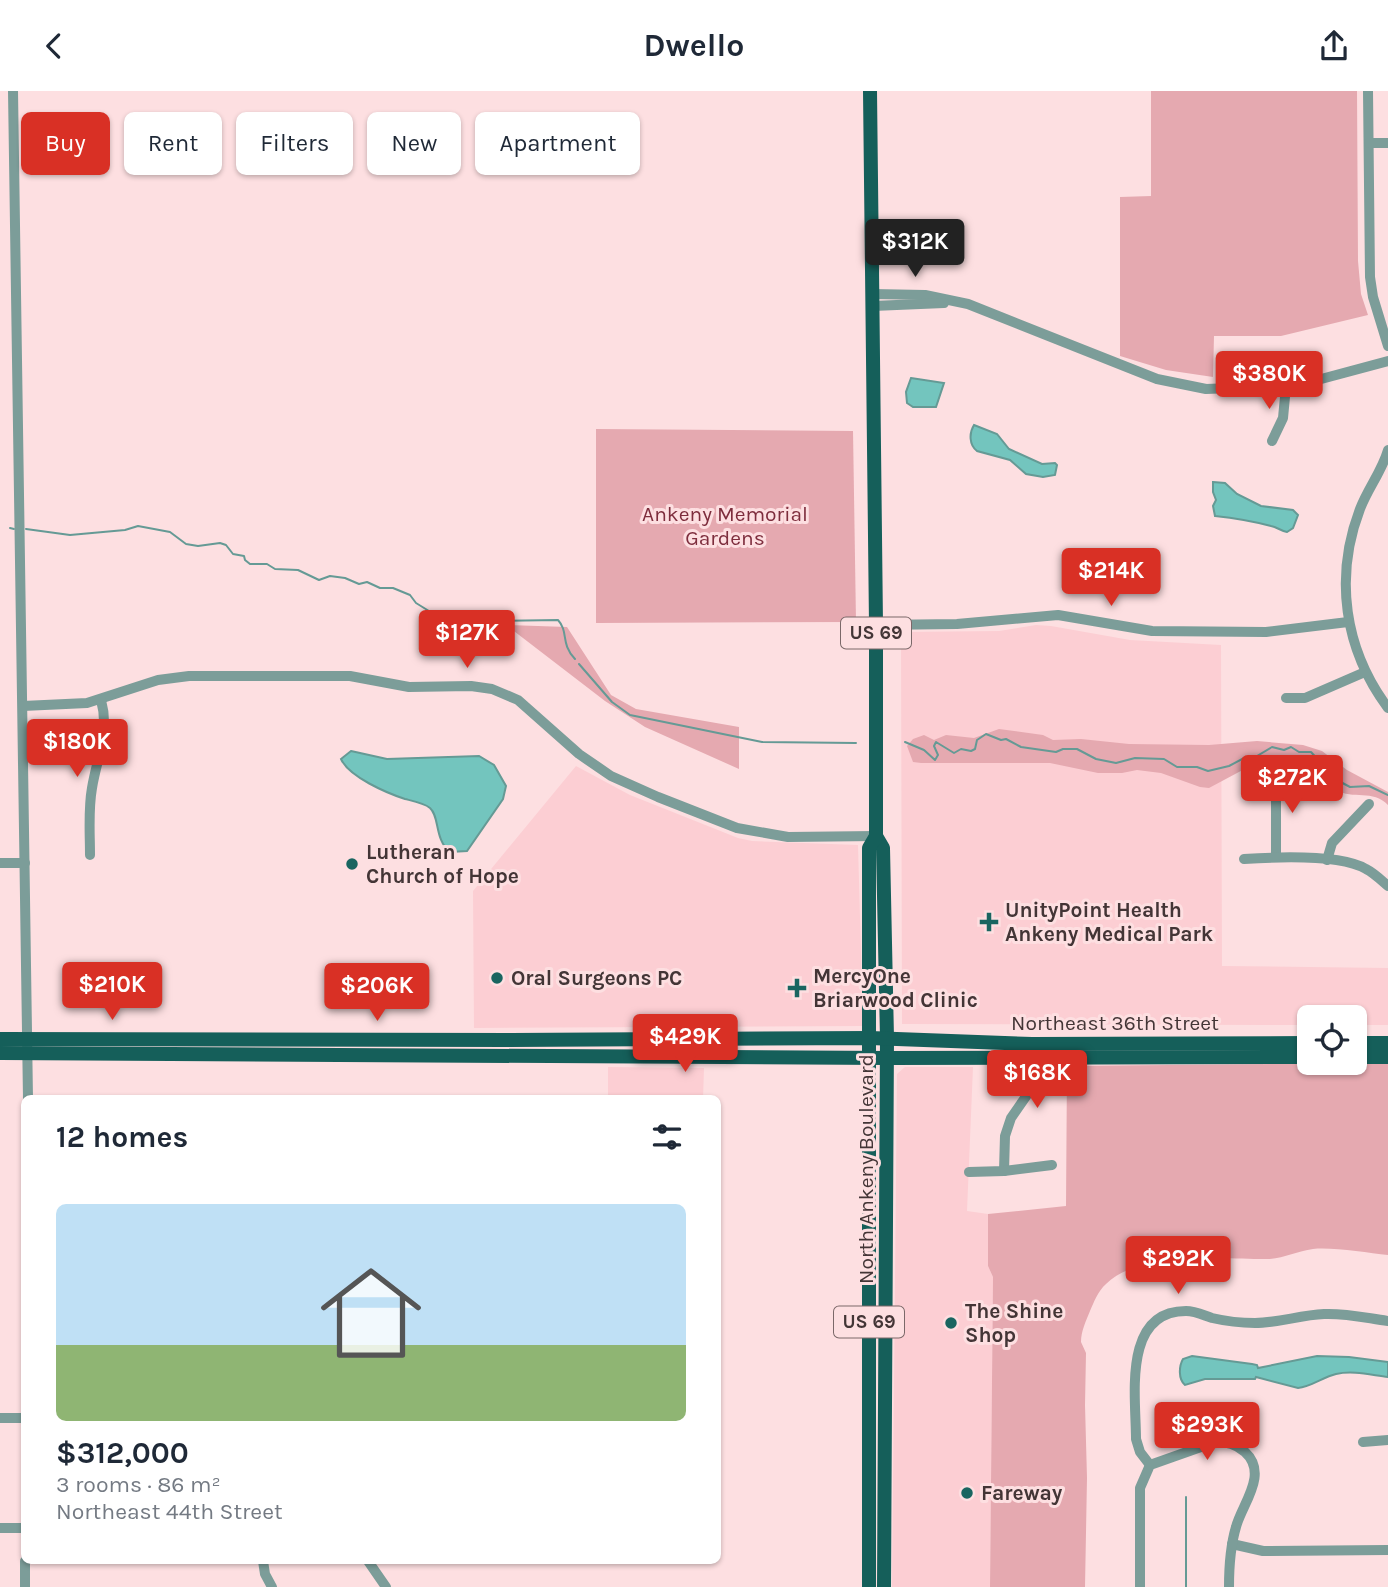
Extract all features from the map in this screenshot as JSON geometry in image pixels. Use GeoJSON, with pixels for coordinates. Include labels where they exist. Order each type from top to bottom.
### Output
{"type":"FeatureCollection","features":[{"type":"Feature","properties":{"kind":"main road","name":"US 69"},"geometry":{"type":"LineString","coordinates":[[870,91],[873,300]]}},
{"type":"Feature","properties":{"kind":"main road","name":"North Ankeny Boulevard"},"geometry":{"type":"LineString","coordinates":[[873,300],[876,836],[869,848],[878,1038],[884,1587]]}},
{"type":"Feature","properties":{"kind":"main road","name":"Northeast 36th Street"},"geometry":{"type":"LineString","coordinates":[[27,1045],[878,1038],[1032,1051],[1297,1057]]}},
{"type":"Feature","properties":{"kind":"main road"},"geometry":{"type":"LineString","coordinates":[[0,1039],[27,1045]]}},
{"type":"Feature","properties":{"kind":"main road","name":"Northeast 36th Street"},"geometry":{"type":"LineString","coordinates":[[27,1045],[878,1058],[1297,1043]]}},
{"type":"Feature","properties":{"kind":"main road"},"geometry":{"type":"LineString","coordinates":[[1367,1043],[1388,1043]]}},
{"type":"Feature","properties":{"kind":"main road"},"geometry":{"type":"LineString","coordinates":[[0,1053],[27,1045]]}},
{"type":"Feature","properties":{"kind":"main road"},"geometry":{"type":"LineString","coordinates":[[1367,1057],[1388,1057]]}},
{"type":"Feature","properties":{"kind":"main road","name":"North Ankeny Boulevard"},"geometry":{"type":"LineString","coordinates":[[869,1587],[878,1058]]}},
{"type":"Feature","properties":{"kind":"street"},"geometry":{"type":"LineString","coordinates":[[13,91],[28,1095]]}},
{"type":"Feature","properties":{"kind":"street"},"geometry":{"type":"LineString","coordinates":[[1368,91],[1370,277],[1373,297],[1388,346]]}},
{"type":"Feature","properties":{"kind":"street"},"geometry":{"type":"LineString","coordinates":[[1369,143],[1388,143]]}},
{"type":"Feature","properties":{"kind":"street"},"geometry":{"type":"LineString","coordinates":[[873,300],[925,295],[980,308],[1157,379],[1206,389],[1286,386],[1388,361]]}},
{"type":"Feature","properties":{"kind":"street"},"geometry":{"type":"LineString","coordinates":[[1272,441],[1283,418],[1286,386]]}},
{"type":"Feature","properties":{"kind":"street"},"geometry":{"type":"LineString","coordinates":[[1388,450],[1362,505],[1351,537],[1346,572],[1348,622],[1356,651],[1365,672],[1388,708]]}},
{"type":"Feature","properties":{"kind":"street"},"geometry":{"type":"LineString","coordinates":[[876,625],[957,624],[1058,615],[1152,631],[1254,632],[1348,622]]}},
{"type":"Feature","properties":{"kind":"street"},"geometry":{"type":"LineString","coordinates":[[1286,698],[1305,698],[1365,672]]}},
{"type":"Feature","properties":{"kind":"street"},"geometry":{"type":"LineString","coordinates":[[23,706],[73,705],[101,700],[158,680],[189,676],[349,675],[409,687],[471,686],[492,689],[518,700],[579,754],[611,776],[737,828],[788,837],[876,836]]}},
{"type":"Feature","properties":{"kind":"street"},"geometry":{"type":"LineString","coordinates":[[90,855],[91,789],[101,755],[105,727],[101,700]]}},
{"type":"Feature","properties":{"kind":"street"},"geometry":{"type":"LineString","coordinates":[[1276,774],[1276,857]]}},
{"type":"Feature","properties":{"kind":"street"},"geometry":{"type":"LineString","coordinates":[[1327,860],[1332,843],[1369,804]]}},
{"type":"Feature","properties":{"kind":"street"},"geometry":{"type":"LineString","coordinates":[[1244,859],[1276,857],[1356,865],[1366,869],[1388,886]]}},
{"type":"Feature","properties":{"kind":"street"},"geometry":{"type":"LineString","coordinates":[[0,863],[25,863]]}},
{"type":"Feature","properties":{"kind":"street"},"geometry":{"type":"LineString","coordinates":[[1004,1171],[1005,1136],[1011,1118],[1031,1086],[1032,1051]]}},
{"type":"Feature","properties":{"kind":"street"},"geometry":{"type":"LineString","coordinates":[[969,1172],[1052,1165]]}},
{"type":"Feature","properties":{"kind":"street"},"geometry":{"type":"LineString","coordinates":[[1150,1465],[1140,1452],[1136,1439],[1137,1351],[1145,1333],[1164,1316],[1188,1311],[1215,1318],[1256,1323],[1339,1314],[1388,1321]]}},
{"type":"Feature","properties":{"kind":"street"},"geometry":{"type":"LineString","coordinates":[[0,1418],[21,1418]]}},
{"type":"Feature","properties":{"kind":"street"},"geometry":{"type":"LineString","coordinates":[[1363,1442],[1388,1440]]}},
{"type":"Feature","properties":{"kind":"street"},"geometry":{"type":"LineString","coordinates":[[1140,1587],[1140,1488],[1150,1465],[1215,1442],[1233,1444],[1248,1455],[1253,1462],[1255,1478],[1232,1544],[1228,1587]]}},
{"type":"Feature","properties":{"kind":"street"},"geometry":{"type":"LineString","coordinates":[[0,1528],[21,1528]]}},
{"type":"Feature","properties":{"kind":"street"},"geometry":{"type":"LineString","coordinates":[[1232,1544],[1262,1551],[1388,1550]]}},
{"type":"Feature","properties":{"kind":"street"},"geometry":{"type":"LineString","coordinates":[[25,1564],[25,1587]]}},
{"type":"Feature","properties":{"kind":"street"},"geometry":{"type":"LineString","coordinates":[[263,1564],[272,1587]]}},
{"type":"Feature","properties":{"kind":"street"},"geometry":{"type":"LineString","coordinates":[[370,1564],[386,1587]]}},
{"type":"Feature","properties":{"kind":"shaded area"},"geometry":{"type":"Polygon","coordinates":[[[1036,625],[1130,640],[1221,645],[1222,966],[1388,968],[1388,1025],[1367,1025],[1367,1005],[1297,1005],[1297,1025],[902,1024],[901,632],[999,631],[1036,625]]]}},
{"type":"Feature","properties":{"kind":"shaded area"},"geometry":{"type":"Polygon","coordinates":[[[576,766],[630,795],[738,838],[752,841],[858,845],[863,1026],[474,1028],[473,891],[576,766]]]}},
{"type":"Feature","properties":{"kind":"shaded area"},"geometry":{"type":"Polygon","coordinates":[[[608,1067],[704,1068],[703,1095],[608,1095],[608,1067]]]}},
{"type":"Feature","properties":{"kind":"shaded area"},"geometry":{"type":"Polygon","coordinates":[[[905,1067],[973,1067],[967,1211],[988,1214],[988,1266],[993,1277],[990,1587],[892,1587],[897,1074],[905,1067]]]}},
{"type":"Feature","properties":{"kind":"green space"},"geometry":{"type":"Polygon","coordinates":[[[1151,91],[1357,91],[1358,261],[1361,294],[1368,315],[1281,336],[1214,336],[1213,377],[1166,370],[1120,356],[1120,197],[1151,196],[1151,91]]]}},
{"type":"Feature","properties":{"kind":"green space","name":"Ankeny Memorial Gardens"},"geometry":{"type":"Polygon","coordinates":[[[596,429],[853,431],[856,622],[596,623],[596,429]]]}},
{"type":"Feature","properties":{"kind":"green space"},"geometry":{"type":"Polygon","coordinates":[[[506,625],[567,627],[611,695],[636,709],[739,727],[739,769],[645,727],[605,701],[506,625]]]}},
{"type":"Feature","properties":{"kind":"green space"},"geometry":{"type":"Polygon","coordinates":[[[999,729],[1043,735],[1053,740],[1081,739],[1129,744],[1209,745],[1257,741],[1303,745],[1322,751],[1347,770],[1388,792],[1388,805],[1376,797],[1342,793],[1296,762],[1278,756],[1267,757],[1209,788],[1161,773],[1137,770],[1098,773],[1050,763],[913,762],[907,746],[913,739],[924,735],[934,740],[946,735],[974,738],[999,729]]]}},
{"type":"Feature","properties":{"kind":"green space"},"geometry":{"type":"Polygon","coordinates":[[[1367,1063],[1388,1063],[1388,1255],[1321,1249],[1273,1259],[1206,1258],[1160,1261],[1121,1273],[1106,1284],[1095,1300],[1081,1338],[1086,1353],[1085,1587],[990,1587],[993,1277],[988,1266],[988,1214],[1066,1206],[1067,1066],[1297,1064],[1297,1075],[1367,1075],[1367,1063]]]}},
{"type":"Feature","properties":{"kind":"water"},"geometry":{"type":"Polygon","coordinates":[[[911,378],[944,383],[936,407],[913,407],[907,403],[906,392],[911,378]]]}},
{"type":"Feature","properties":{"kind":"water"},"geometry":{"type":"Polygon","coordinates":[[[974,425],[997,434],[1009,449],[1042,464],[1055,463],[1055,475],[1043,477],[1026,474],[1010,460],[977,451],[972,446],[971,439],[974,425]]]}},
{"type":"Feature","properties":{"kind":"water"},"geometry":{"type":"Polygon","coordinates":[[[1213,482],[1225,483],[1237,494],[1261,506],[1293,510],[1298,515],[1293,528],[1287,532],[1257,523],[1215,516],[1213,482]]]}},
{"type":"Feature","properties":{"kind":"water"},"geometry":{"type":"Polygon","coordinates":[[[351,751],[387,759],[479,756],[494,765],[506,786],[503,799],[467,851],[450,852],[439,835],[430,808],[389,793],[360,778],[345,766],[341,759],[351,751]]]}},
{"type":"Feature","properties":{"kind":"water"},"geometry":{"type":"Polygon","coordinates":[[[1192,1356],[1252,1364],[1258,1368],[1317,1356],[1349,1357],[1388,1362],[1388,1377],[1342,1373],[1298,1388],[1256,1377],[1205,1379],[1185,1385],[1180,1376],[1181,1365],[1183,1359],[1192,1356]]]}},
{"type":"Feature","properties":{"kind":"waterway"},"geometry":{"type":"LineString","coordinates":[[26,529],[70,535],[125,530],[138,526],[170,532],[186,544],[226,545],[233,554],[244,556],[250,564],[267,564],[275,569],[298,570],[319,580],[330,576],[359,584],[367,582],[380,588],[393,588],[410,595],[416,603],[437,616],[456,620],[558,620],[570,653],[575,659]]}},
{"type":"Feature","properties":{"kind":"waterway"},"geometry":{"type":"LineString","coordinates":[[10,528],[14,529]]}},
{"type":"Feature","properties":{"kind":"waterway"},"geometry":{"type":"LineString","coordinates":[[579,664],[612,702],[630,715],[762,742],[856,743]]}},
{"type":"Feature","properties":{"kind":"waterway"},"geometry":{"type":"LineString","coordinates":[[905,742],[924,750],[935,760],[938,755],[934,746],[936,742],[954,753],[961,749],[971,751],[975,749],[977,740],[986,734],[1001,740],[1006,739],[1021,747],[1056,752],[1077,749],[1096,759],[1116,763],[1135,758],[1164,759],[1177,767],[1197,767],[1208,771],[1229,766],[1246,757],[1252,759],[1272,747],[1284,750],[1291,747],[1299,752],[1311,752],[1319,761],[1318,766],[1322,772],[1350,787],[1369,786],[1388,795]]}},
{"type":"Feature","properties":{"kind":"waterway"},"geometry":{"type":"LineString","coordinates":[[1186,1497],[1186,1587]]}},
{"type":"Feature","properties":{"kind":"place","name":"Lutheran Church of Hope"},"geometry":{"type":"Point","coordinates":[352,864]}},
{"type":"Feature","properties":{"kind":"place","name":"UnityPoint Health Ankeny Medical Park"},"geometry":{"type":"Point","coordinates":[989,922]}},
{"type":"Feature","properties":{"kind":"place","name":"Oral Surgeons PC"},"geometry":{"type":"Point","coordinates":[497,978]}},
{"type":"Feature","properties":{"kind":"place","name":"MercyOne Briarwood Clinic"},"geometry":{"type":"Point","coordinates":[797,988]}},
{"type":"Feature","properties":{"kind":"place","name":"The Shine Shop"},"geometry":{"type":"Point","coordinates":[951,1323]}},
{"type":"Feature","properties":{"kind":"place","name":"Fareway"},"geometry":{"type":"Point","coordinates":[967,1493]}}]}
